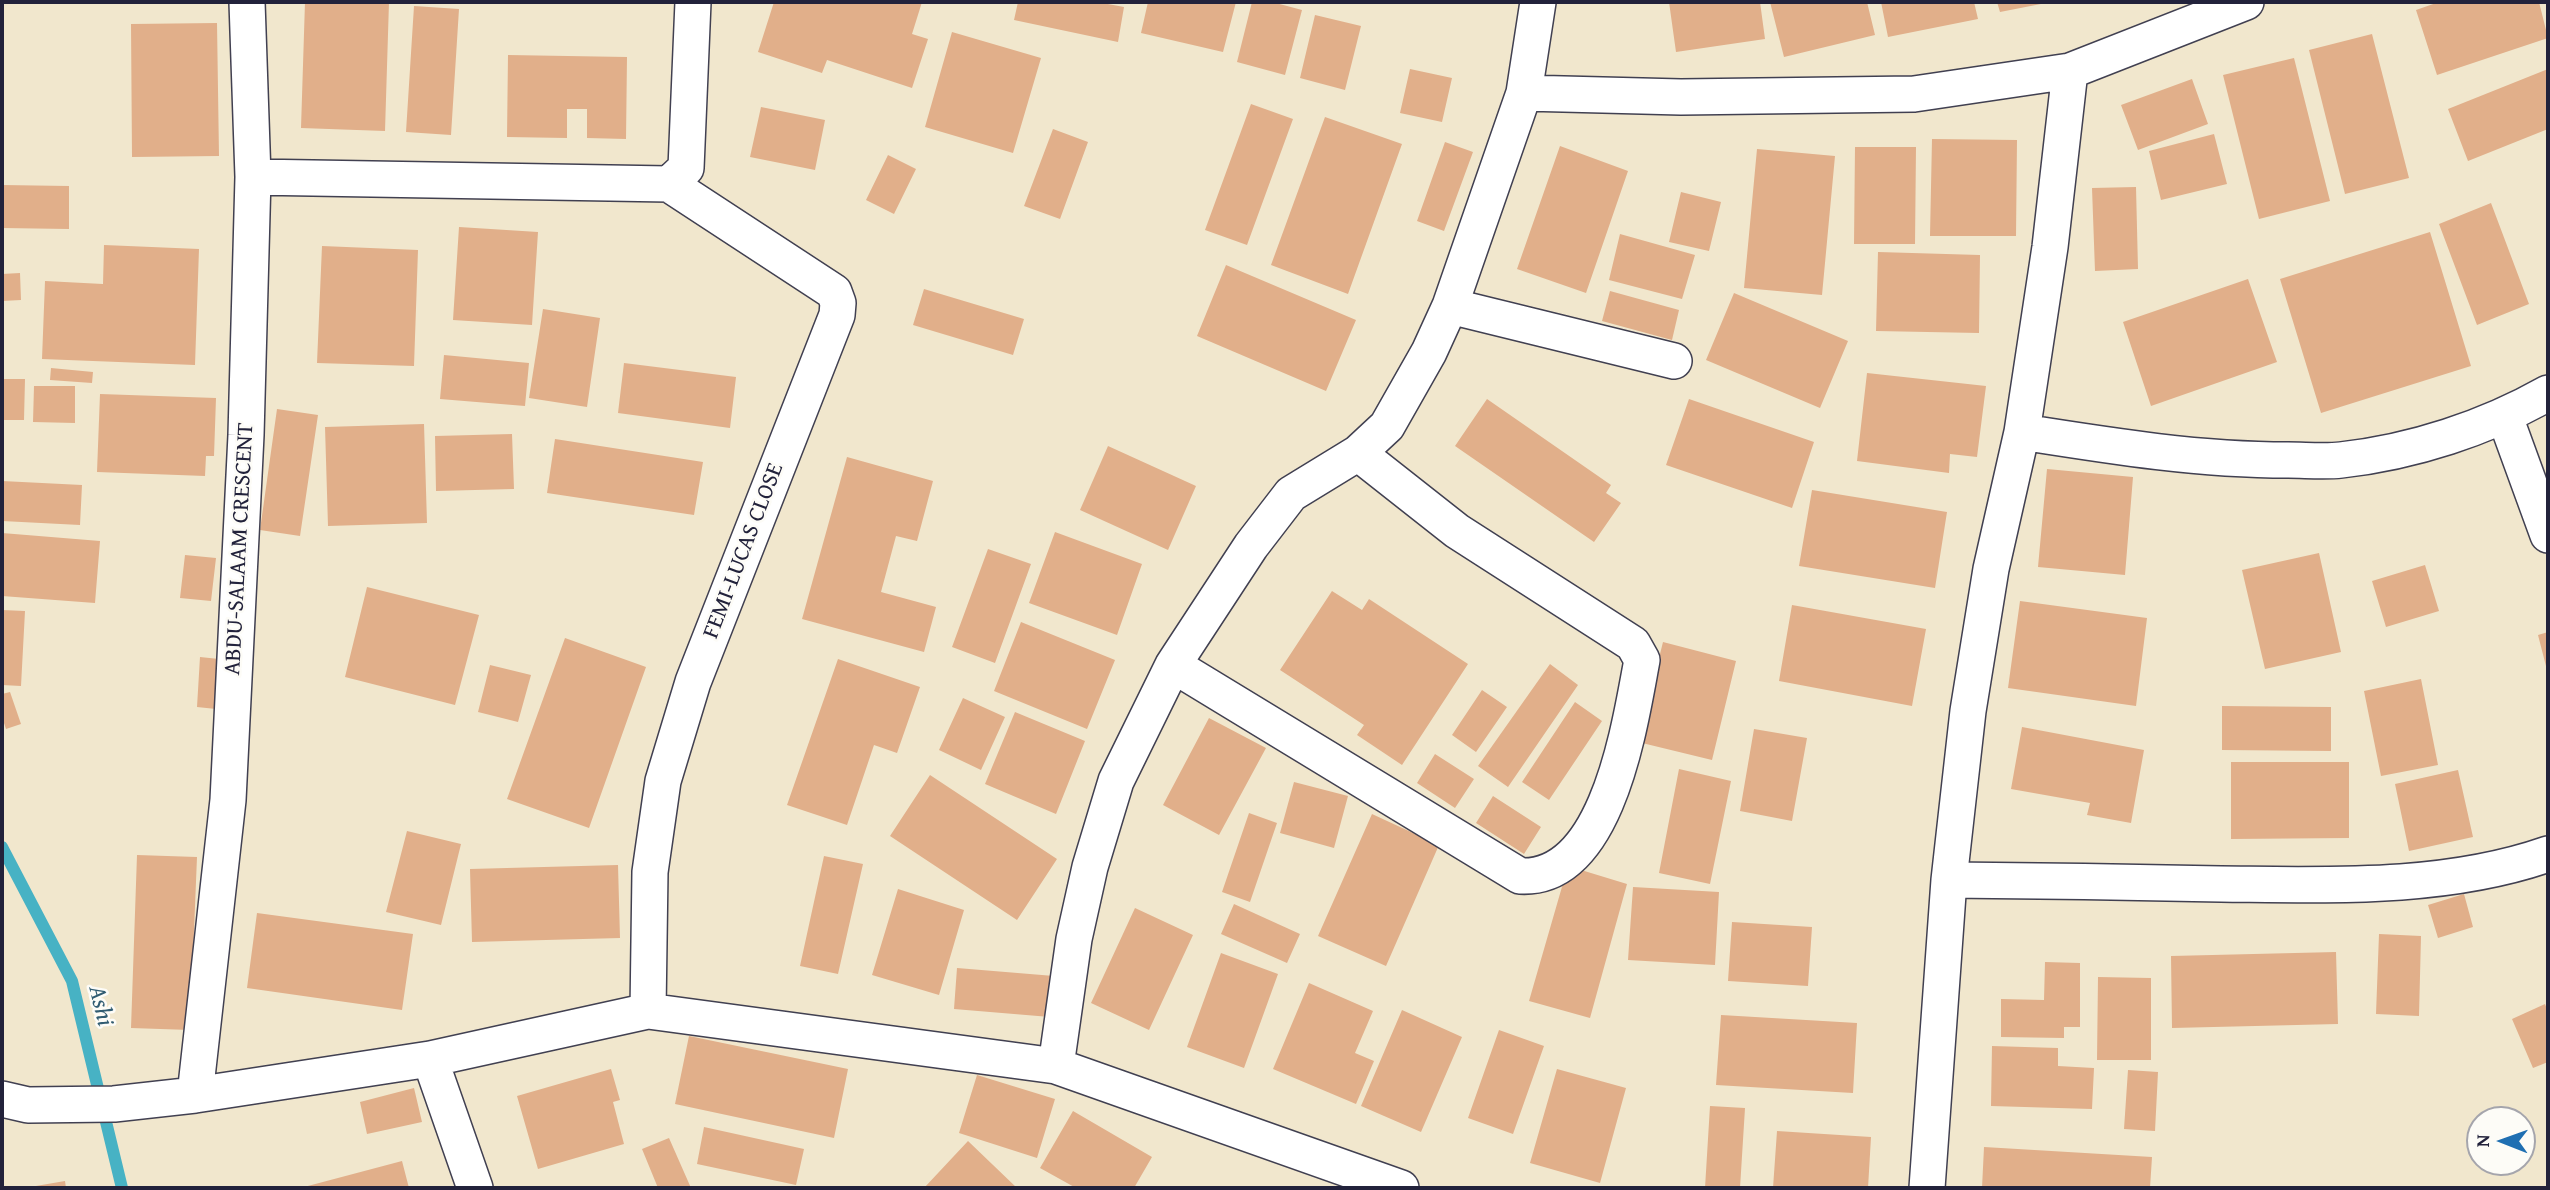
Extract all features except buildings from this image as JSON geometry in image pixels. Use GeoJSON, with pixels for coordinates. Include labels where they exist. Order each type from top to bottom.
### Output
{"type":"FeatureCollection","features":[{"type":"Feature","properties":{"kind":"street","name":"ABDU-SALAAM CRESCENT"},"geometry":{"type":"LineString","coordinates":[[195,1095],[228,800],[246,435],[253,177],[247,2]]}},
{"type":"Feature","properties":{"kind":"street"},"geometry":{"type":"LineString","coordinates":[[253,177],[669,184],[686,168],[693,2]]}},
{"type":"Feature","properties":{"kind":"street"},"geometry":{"type":"LineString","coordinates":[[1056,1066],[1074,939],[1090,867],[1116,781],[1173,665],[1251,547],[1291,494],[1358,453],[1387,426],[1429,352],[1450,306],[1524,93],[1538,2]]}},
{"type":"Feature","properties":{"kind":"street"},"geometry":{"type":"LineString","coordinates":[[1524,93],[1681,97],[1914,94],[2070,71],[2246,2]]}},
{"type":"Feature","properties":{"kind":"street"},"geometry":{"type":"LineString","coordinates":[[1927,1188],[1949,880],[1968,711],[1991,569],[2022,432],[2050,247],[2070,71]]}},
{"type":"Feature","properties":{"kind":"street","name":"FEMI-LUCAS CLOSE"},"geometry":{"type":"LineString","coordinates":[[648,1011],[649,872],[663,781],[693,682],[837,315],[838,303],[834,292],[811,275],[669,184]]}},
{"type":"Feature","properties":{"kind":"street"},"geometry":{"type":"LineString","coordinates":[[1450,306],[1674,361]]}},
{"type":"Feature","properties":{"kind":"street"},"geometry":{"type":"LineString","coordinates":[[2022,432],[2166,455],[2261,460],[2339,460],[2395,451],[2505,417],[2548,393]]}},
{"type":"Feature","properties":{"kind":"street"},"geometry":{"type":"LineString","coordinates":[[2505,417],[2548,535]]}},
{"type":"Feature","properties":{"kind":"street"},"geometry":{"type":"LineString","coordinates":[[1173,665],[1520,876],[1535,877],[1560,864],[1584,844],[1602,811],[1618,771],[1642,660],[1639,652],[1633,644],[1457,531],[1358,453]]}},
{"type":"Feature","properties":{"kind":"street"},"geometry":{"type":"LineString","coordinates":[[1949,880],[2335,885],[2436,878],[2525,862],[2548,854]]}},
{"type":"Feature","properties":{"kind":"street"},"geometry":{"type":"LineString","coordinates":[[15,1102],[114,1104],[195,1095],[430,1059],[648,1011],[1056,1066],[1401,1188]]}},
{"type":"Feature","properties":{"kind":"street"},"geometry":{"type":"LineString","coordinates":[[430,1059],[475,1188]]}},
{"type":"Feature","properties":{"kind":"waterway","name":"Ashi"},"geometry":{"type":"LineString","coordinates":[[2,847],[72,981],[122,1188]]}}]}
